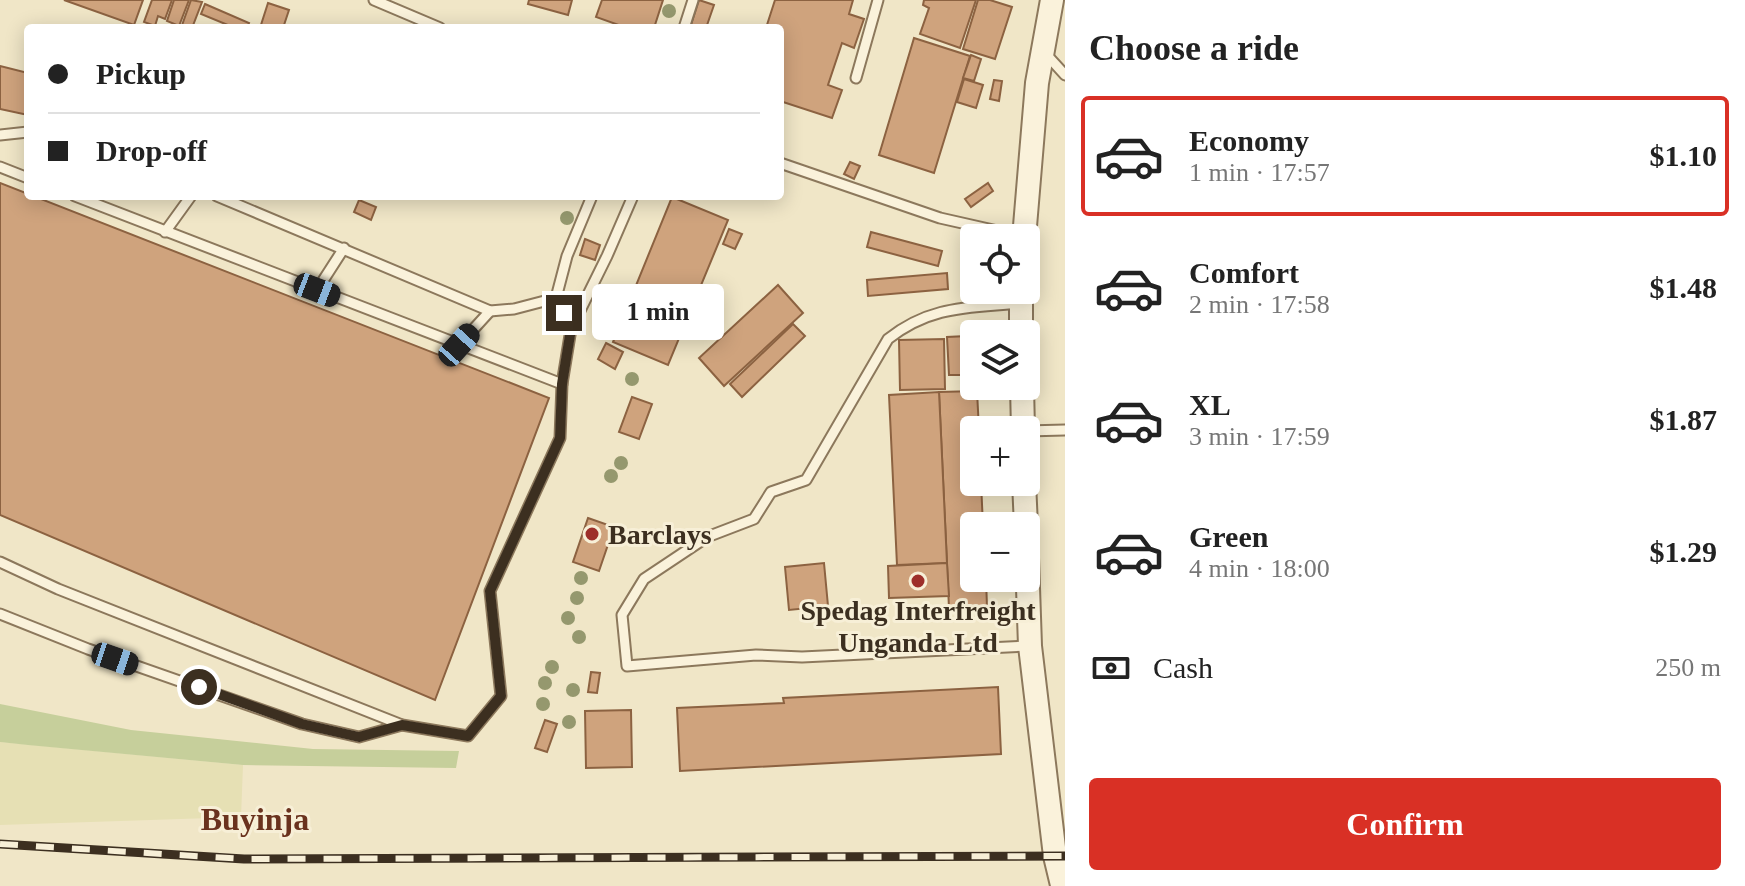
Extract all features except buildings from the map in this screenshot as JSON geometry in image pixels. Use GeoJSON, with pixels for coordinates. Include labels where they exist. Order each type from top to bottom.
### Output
{"type":"FeatureCollection","features":[{"type":"Feature","properties":{"kind":"street"},"geometry":{"type":"LineString","coordinates":[[1025,224],[1037,83],[1054,0]]}},
{"type":"Feature","properties":{"kind":"street"},"geometry":{"type":"LineString","coordinates":[[1028,592],[1030,646],[1061,885]]}},
{"type":"Feature","properties":{"kind":"lane"},"geometry":{"type":"LineString","coordinates":[[374,0],[431,24]]}},
{"type":"Feature","properties":{"kind":"lane"},"geometry":{"type":"LineString","coordinates":[[685,24],[693,0]]}},
{"type":"Feature","properties":{"kind":"lane"},"geometry":{"type":"LineString","coordinates":[[856,78],[878,0]]}},
{"type":"Feature","properties":{"kind":"lane"},"geometry":{"type":"LineString","coordinates":[[1054,0],[1065,2]]}},
{"type":"Feature","properties":{"kind":"lane"},"geometry":{"type":"LineString","coordinates":[[1043,51],[1065,75]]}},
{"type":"Feature","properties":{"kind":"lane"},"geometry":{"type":"LineString","coordinates":[[0,135],[24,132]]}},
{"type":"Feature","properties":{"kind":"lane"},"geometry":{"type":"LineString","coordinates":[[784,164],[965,224]]}},
{"type":"Feature","properties":{"kind":"lane"},"geometry":{"type":"LineString","coordinates":[[0,167],[24,176]]}},
{"type":"Feature","properties":{"kind":"lane"},"geometry":{"type":"LineString","coordinates":[[85,200],[562,384]]}},
{"type":"Feature","properties":{"kind":"lane"},"geometry":{"type":"LineString","coordinates":[[165,232],[188,200]]}},
{"type":"Feature","properties":{"kind":"lane"},"geometry":{"type":"LineString","coordinates":[[227,200],[490,311],[514,309],[556,298]]}},
{"type":"Feature","properties":{"kind":"lane"},"geometry":{"type":"LineString","coordinates":[[571,329],[556,298],[567,256],[590,200]]}},
{"type":"Feature","properties":{"kind":"lane"},"geometry":{"type":"LineString","coordinates":[[0,562],[250,666],[402,725],[468,736],[501,696],[490,591],[560,438],[562,384],[571,329],[631,200]]}},
{"type":"Feature","properties":{"kind":"lane"},"geometry":{"type":"LineString","coordinates":[[317,290],[344,248]]}},
{"type":"Feature","properties":{"kind":"lane"},"geometry":{"type":"LineString","coordinates":[[977,304],[938,311],[908,323],[888,339],[806,480],[771,492],[754,519],[707,537],[644,579],[622,615],[627,666],[756,655],[802,657],[1030,646]]}},
{"type":"Feature","properties":{"kind":"lane"},"geometry":{"type":"LineString","coordinates":[[459,345],[490,311]]}},
{"type":"Feature","properties":{"kind":"lane"},"geometry":{"type":"LineString","coordinates":[[1040,431],[1065,430]]}},
{"type":"Feature","properties":{"kind":"lane"},"geometry":{"type":"LineString","coordinates":[[0,614],[88,649],[302,724],[359,737],[402,725]]}},
{"type":"Feature","properties":{"kind":"shaded area"},"geometry":{"type":"Polygon","coordinates":[[[0,742],[243,765],[241,817],[0,825],[0,742]]]}},
{"type":"Feature","properties":{"kind":"green space"},"geometry":{"type":"Polygon","coordinates":[[[0,704],[131,730],[313,749],[459,751],[456,768],[243,765],[28,745],[0,742],[0,704]]]}},
{"type":"Feature","properties":{"kind":"railway"},"geometry":{"type":"LineString","coordinates":[[0,844],[244,859],[1065,856]]}},
{"type":"Feature","properties":{"kind":"place","name":"Barclays"},"geometry":{"type":"Point","coordinates":[592,534]}},
{"type":"Feature","properties":{"kind":"place","name":"Spedag Interfreight Unganda Ltd"},"geometry":{"type":"Point","coordinates":[918,581]}},
{"type":"Feature","properties":{"kind":"district","name":"Buyinja"},"geometry":{"type":"Point","coordinates":[255,819]}},
{"type":"Feature","properties":{"kind":"route"},"geometry":{"type":"LineString","coordinates":[[199,687],[302,724],[359,737],[402,725],[468,736],[501,696],[490,591],[560,438],[562,384],[571,329],[564,313]]}}]}
